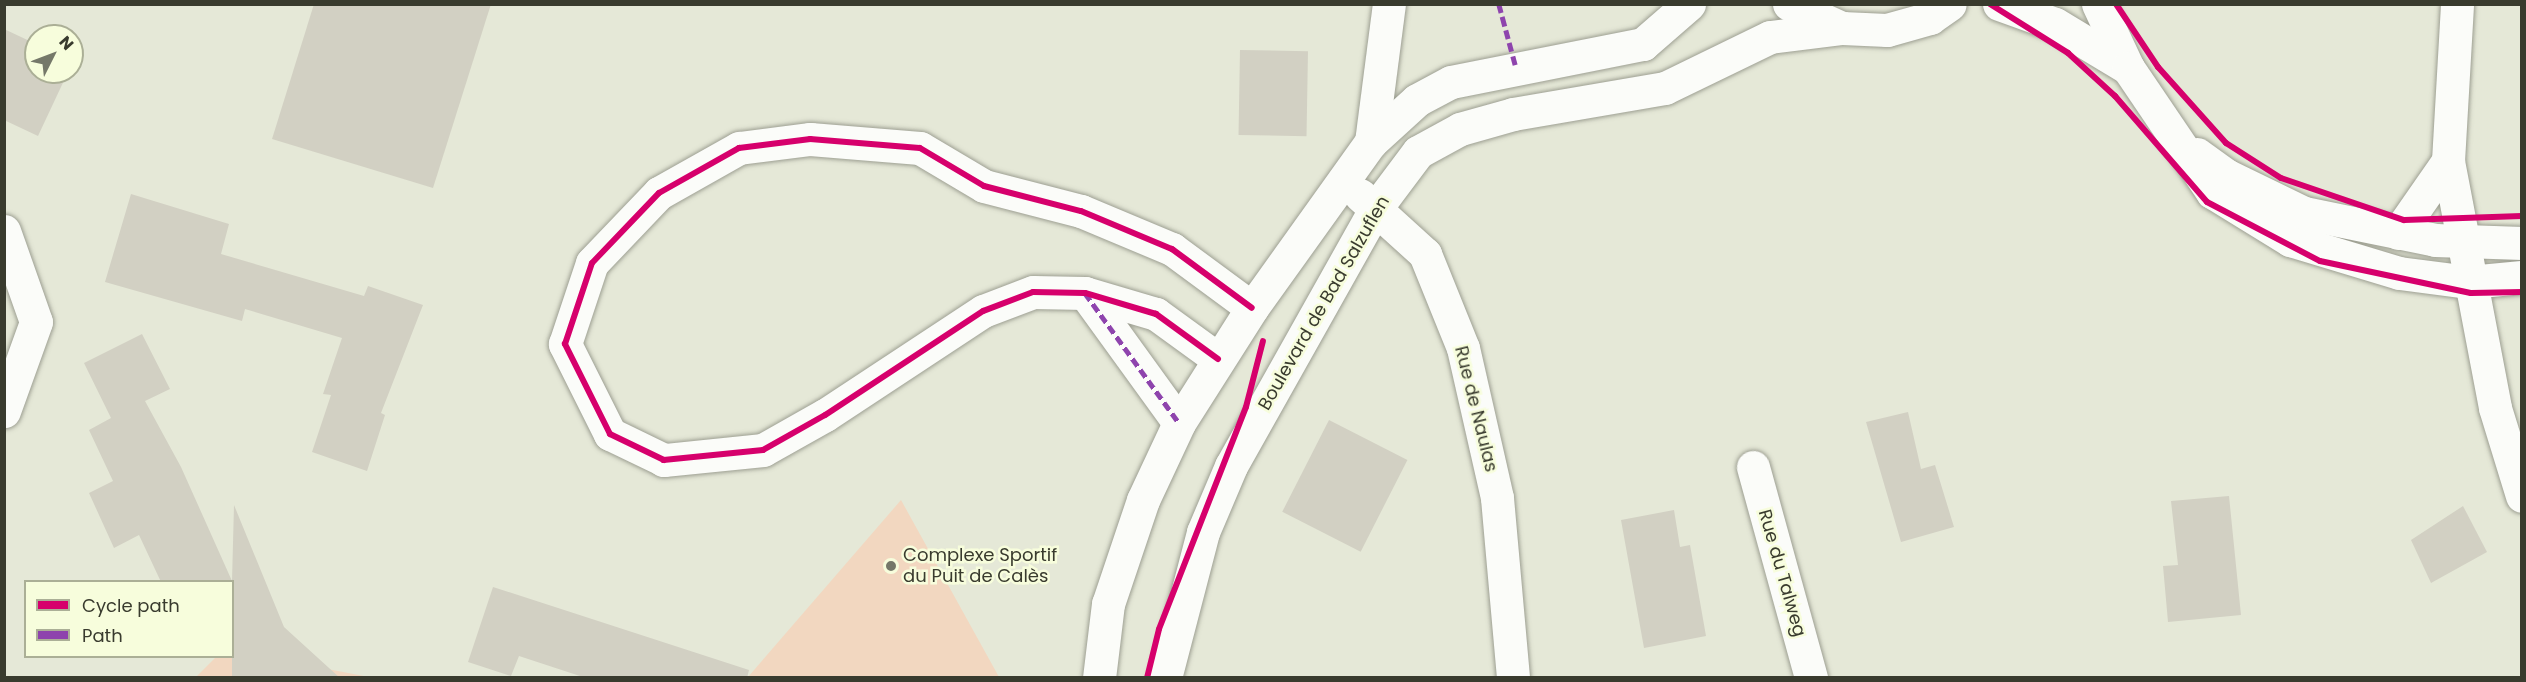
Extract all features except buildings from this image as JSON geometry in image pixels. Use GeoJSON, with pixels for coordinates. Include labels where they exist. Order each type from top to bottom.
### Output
{"type":"FeatureCollection","features":[{"type":"Feature","properties":{"kind":"street"},"geometry":{"type":"LineString","coordinates":[[1371,142],[1389,4]]}},
{"type":"Feature","properties":{"kind":"street"},"geometry":{"type":"LineString","coordinates":[[1099,678],[1108,604],[1143,500],[1179,423],[1252,308],[1371,142],[1417,100],[1451,82],[1642,44],[1689,4]]}},
{"type":"Feature","properties":{"kind":"street"},"geometry":{"type":"LineString","coordinates":[[1789,4],[1842,28],[1887,30],[1930,18],[1950,4]]}},
{"type":"Feature","properties":{"kind":"street"},"geometry":{"type":"LineString","coordinates":[[1999,4],[2055,24],[2128,68]]}},
{"type":"Feature","properties":{"kind":"street"},"geometry":{"type":"LineString","coordinates":[[2098,4],[2128,68],[2170,135],[2212,192],[2290,240],[2399,273],[2469,282],[2522,277]]}},
{"type":"Feature","properties":{"kind":"street"},"geometry":{"type":"LineString","coordinates":[[2457,4],[2448,161],[2461,240],[2495,408],[2522,496]]}},
{"type":"Feature","properties":{"kind":"street","name":"Boulevard de Bad Salzuflen"},"geometry":{"type":"LineString","coordinates":[[1165,678],[1203,532],[1232,466],[1376,208],[1418,152],[1460,129],[1513,114],[1665,88],[1770,38],[1842,28]]}},
{"type":"Feature","properties":{"kind":"street"},"geometry":{"type":"LineString","coordinates":[[2170,135],[2226,175],[2304,213],[2398,233],[2461,240],[2522,243]]}},
{"type":"Feature","properties":{"kind":"street"},"geometry":{"type":"LineString","coordinates":[[1218,359],[1156,314],[1085,293],[1033,292],[983,311],[825,416],[763,450],[664,460],[610,434],[566,344],[592,263],[659,193],[739,148],[810,139],[920,148],[984,186],[1081,211],[1172,249],[1252,308]]}},
{"type":"Feature","properties":{"kind":"street"},"geometry":{"type":"LineString","coordinates":[[2398,233],[2448,161]]}},
{"type":"Feature","properties":{"kind":"street","name":"Rue de Naulas"},"geometry":{"type":"LineString","coordinates":[[1344,182],[1376,208],[1425,254],[1463,348],[1497,498],[1513,678]]}},
{"type":"Feature","properties":{"kind":"street"},"geometry":{"type":"LineString","coordinates":[[4,231],[36,322],[4,411]]}},
{"type":"Feature","properties":{"kind":"street"},"geometry":{"type":"LineString","coordinates":[[1085,293],[1179,423]]}},
{"type":"Feature","properties":{"kind":"street","name":"Rue du Talweg"},"geometry":{"type":"LineString","coordinates":[[1753,467],[1811,678]]}},
{"type":"Feature","properties":{"kind":"shaded area","name":"Complexe Sportif du Puit de Calès"},"geometry":{"type":"Polygon","coordinates":[[[901,500],[999,677],[748,677],[901,500]]]}},
{"type":"Feature","properties":{"kind":"shaded area"},"geometry":{"type":"Polygon","coordinates":[[[234,656],[317,667],[369,677],[195,678],[215,658],[234,656]]]}},
{"type":"Feature","properties":{"kind":"marked path"},"geometry":{"type":"LineString","coordinates":[[1499,4],[1516,67]]}},
{"type":"Feature","properties":{"kind":"marked path"},"geometry":{"type":"LineString","coordinates":[[1085,293],[1179,423]]}},
{"type":"Feature","properties":{"kind":"cycle path"},"geometry":{"type":"LineString","coordinates":[[1990,4],[2068,53],[2115,96],[2207,202],[2320,261],[2471,293],[2522,292]]}},
{"type":"Feature","properties":{"kind":"cycle path"},"geometry":{"type":"LineString","coordinates":[[2116,4],[2158,67],[2226,143],[2281,178],[2404,220],[2522,216]]}},
{"type":"Feature","properties":{"kind":"cycle path"},"geometry":{"type":"LineString","coordinates":[[1218,359],[1156,314],[1085,293],[1033,292],[983,311],[825,415],[763,450],[664,460],[610,434],[565,344],[592,263],[659,193],[739,148],[810,139],[920,148],[984,186],[1081,211],[1172,249],[1252,308]]}},
{"type":"Feature","properties":{"kind":"cycle path"},"geometry":{"type":"LineString","coordinates":[[1147,678],[1159,629],[1246,407],[1263,341]]}},
{"type":"Feature","properties":{"kind":"place","name":"Complexe Sportif du Puit de Calès"},"geometry":{"type":"Point","coordinates":[891,566]}}]}
